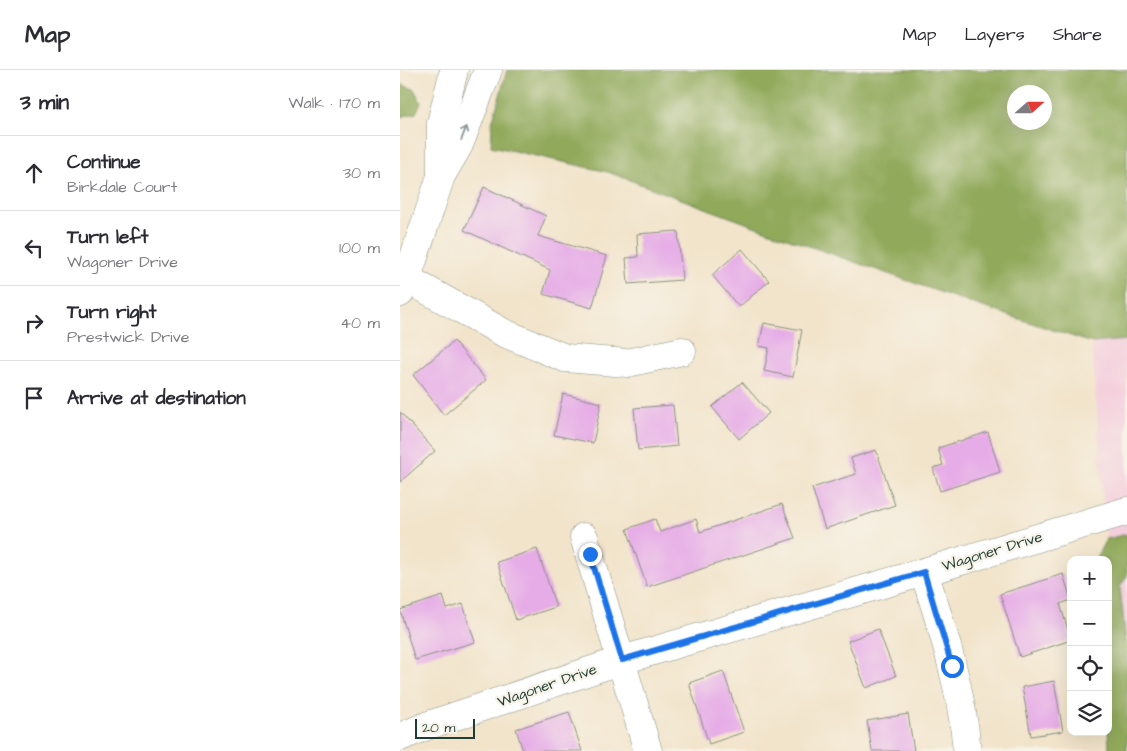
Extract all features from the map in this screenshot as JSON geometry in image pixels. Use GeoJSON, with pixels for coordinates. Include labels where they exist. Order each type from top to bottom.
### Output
{"type":"FeatureCollection","features":[{"type":"Feature","properties":{"kind":"street"},"geometry":{"type":"LineString","coordinates":[[441,176],[441,123],[454,70]]}},
{"type":"Feature","properties":{"kind":"street"},"geometry":{"type":"LineString","coordinates":[[488,70],[459,145],[441,176],[402,282],[504,333],[565,358],[627,363],[682,350]]}},
{"type":"Feature","properties":{"kind":"street","name":"Wagoner Drive"},"geometry":{"type":"LineString","coordinates":[[400,737],[429,725],[622,660],[1127,511]]}},
{"type":"Feature","properties":{"kind":"street"},"geometry":{"type":"LineString","coordinates":[[584,536],[648,751]]}},
{"type":"Feature","properties":{"kind":"street"},"geometry":{"type":"LineString","coordinates":[[924,572],[952,666],[966,734],[967,751]]}},
{"type":"Feature","properties":{"kind":"shaded area"},"geometry":{"type":"Polygon","coordinates":[[[1127,340],[1127,534],[1106,539],[1092,343],[1127,340]]]}},
{"type":"Feature","properties":{"kind":"shaded area"},"geometry":{"type":"Polygon","coordinates":[[[1127,576],[1127,652],[1120,587],[1127,576]]]}},
{"type":"Feature","properties":{"kind":"green space"},"geometry":{"type":"Polygon","coordinates":[[[507,70],[1127,70],[1127,340],[1092,343],[965,301],[778,235],[608,172],[491,146],[492,123],[507,70]]]}},
{"type":"Feature","properties":{"kind":"green space"},"geometry":{"type":"Polygon","coordinates":[[[400,84],[414,89],[421,102],[416,113],[400,117],[400,84]]]}},
{"type":"Feature","properties":{"kind":"green space"},"geometry":{"type":"Polygon","coordinates":[[[1127,534],[1127,576],[1120,587],[1127,652],[1127,751],[1109,751],[1108,736],[1112,736],[1112,556],[1097,556],[1106,539],[1127,534]]]}},
{"type":"Feature","properties":{"kind":"building"},"geometry":{"type":"Polygon","coordinates":[[[484,187],[546,216],[538,236],[607,256],[592,308],[543,294],[550,270],[464,230],[484,187]]]}},
{"type":"Feature","properties":{"kind":"building"},"geometry":{"type":"Polygon","coordinates":[[[678,231],[682,280],[628,284],[626,258],[638,257],[637,234],[678,231]]]}},
{"type":"Feature","properties":{"kind":"building"},"geometry":{"type":"Polygon","coordinates":[[[742,249],[769,281],[739,307],[712,275],[742,249]]]}},
{"type":"Feature","properties":{"kind":"building"},"geometry":{"type":"Polygon","coordinates":[[[764,323],[802,330],[793,377],[764,371],[769,348],[759,346],[764,323]]]}},
{"type":"Feature","properties":{"kind":"building"},"geometry":{"type":"Polygon","coordinates":[[[454,341],[486,380],[444,415],[413,375],[454,341]]]}},
{"type":"Feature","properties":{"kind":"building"},"geometry":{"type":"Polygon","coordinates":[[[742,382],[769,413],[739,439],[712,407],[742,382]]]}},
{"type":"Feature","properties":{"kind":"building"},"geometry":{"type":"Polygon","coordinates":[[[563,394],[601,403],[593,443],[554,435],[563,394]]]}},
{"type":"Feature","properties":{"kind":"building"},"geometry":{"type":"Polygon","coordinates":[[[673,405],[677,446],[638,450],[634,408],[673,405]]]}},
{"type":"Feature","properties":{"kind":"building"},"geometry":{"type":"Polygon","coordinates":[[[400,412],[435,451],[400,482],[400,412]]]}},
{"type":"Feature","properties":{"kind":"building"},"geometry":{"type":"Polygon","coordinates":[[[988,432],[1000,472],[940,491],[933,468],[943,465],[938,448],[988,432]]]}},
{"type":"Feature","properties":{"kind":"building"},"geometry":{"type":"Polygon","coordinates":[[[876,450],[895,505],[825,529],[812,488],[856,474],[851,458],[876,450]]]}},
{"type":"Feature","properties":{"kind":"building"},"geometry":{"type":"Polygon","coordinates":[[[782,504],[795,538],[647,587],[627,529],[655,519],[660,532],[696,519],[700,532],[782,504]]]}},
{"type":"Feature","properties":{"kind":"building"},"geometry":{"type":"Polygon","coordinates":[[[537,549],[556,607],[516,620],[497,562],[537,549]]]}},
{"type":"Feature","properties":{"kind":"building"},"geometry":{"type":"Polygon","coordinates":[[[1063,574],[1067,587],[1067,601],[1060,604],[1067,627],[1067,641],[1020,657],[1000,594],[1063,574]]]}},
{"type":"Feature","properties":{"kind":"building"},"geometry":{"type":"Polygon","coordinates":[[[443,596],[447,609],[463,604],[475,642],[415,660],[400,610],[443,596]]]}},
{"type":"Feature","properties":{"kind":"building"},"geometry":{"type":"Polygon","coordinates":[[[878,629],[896,676],[866,688],[848,641],[878,629]]]}},
{"type":"Feature","properties":{"kind":"building"},"geometry":{"type":"Polygon","coordinates":[[[723,671],[744,732],[709,744],[689,683],[723,671]]]}},
{"type":"Feature","properties":{"kind":"building"},"geometry":{"type":"Polygon","coordinates":[[[1054,681],[1063,731],[1031,736],[1022,687],[1054,681]]]}},
{"type":"Feature","properties":{"kind":"building"},"geometry":{"type":"Polygon","coordinates":[[[569,712],[582,751],[523,751],[516,729],[569,712]]]}},
{"type":"Feature","properties":{"kind":"building"},"geometry":{"type":"Polygon","coordinates":[[[908,714],[914,751],[872,751],[867,721],[908,714]]]}},
{"type":"Feature","properties":{"kind":"route"},"geometry":{"type":"LineString","coordinates":[[590,554],[622,660],[924,572],[938,613],[952,666]]}}]}
